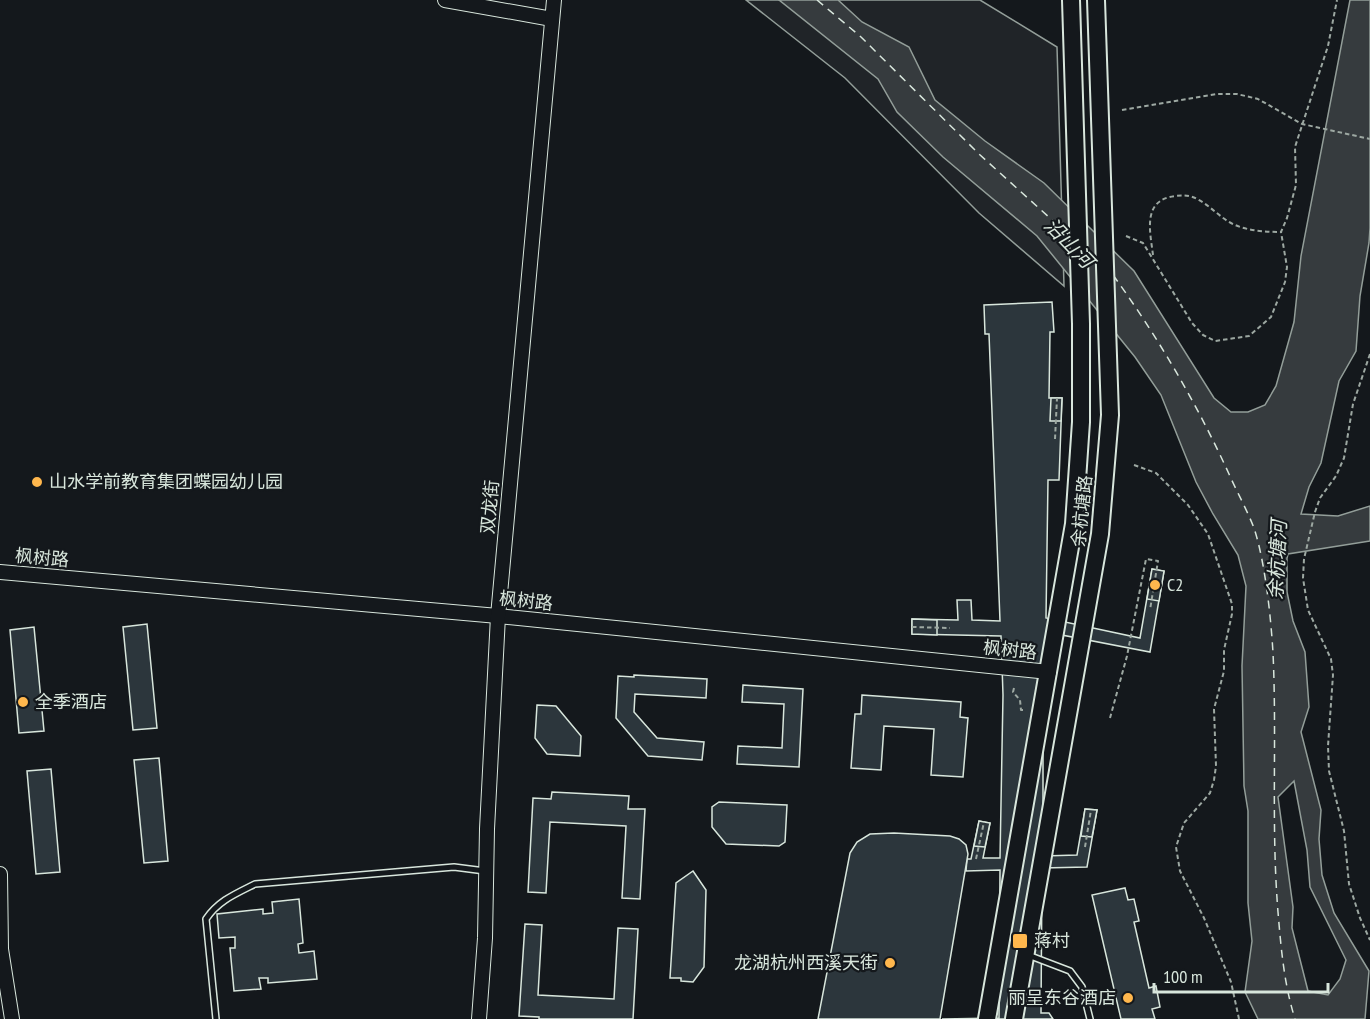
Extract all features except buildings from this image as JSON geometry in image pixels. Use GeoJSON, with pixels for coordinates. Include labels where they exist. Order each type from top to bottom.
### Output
{"type":"FeatureCollection","features":[{"type":"Feature","properties":{"kind":"main road","name":"余杭塘路"},"geometry":{"type":"LineString","coordinates":[[987,1019],[1074,524],[1081,422],[1082,324],[1071,0]]}},
{"type":"Feature","properties":{"kind":"main road","name":"余杭塘路"},"geometry":{"type":"LineString","coordinates":[[1014,1019],[1100,534],[1110,415],[1096,0]]}},
{"type":"Feature","properties":{"kind":"street"},"geometry":{"type":"LineString","coordinates":[[446,0],[552,20]]}},
{"type":"Feature","properties":{"kind":"street","name":"双龙街"},"geometry":{"type":"LineString","coordinates":[[479,1019],[485,938],[498,616],[554,0]]}},
{"type":"Feature","properties":{"kind":"street","name":"枫树路"},"geometry":{"type":"LineString","coordinates":[[0,572],[498,616],[1049,672]]}},
{"type":"Feature","properties":{"kind":"street"},"geometry":{"type":"LineString","coordinates":[[0,874],[1,949],[12,1019]]}},
{"type":"Feature","properties":{"kind":"lane"},"geometry":{"type":"LineString","coordinates":[[216,1019],[206,919],[214,907],[234,895],[255,884],[454,867],[486,871]]}},
{"type":"Feature","properties":{"kind":"lane"},"geometry":{"type":"LineString","coordinates":[[1025,954],[1070,971],[1082,987],[1090,1019]]}},
{"type":"Feature","properties":{"kind":"path"},"geometry":{"type":"LineString","coordinates":[[1126,236],[1143,243],[1192,323],[1203,335],[1215,341],[1250,336],[1270,317],[1285,282],[1287,267],[1281,232],[1296,185],[1295,147],[1328,46],[1336,0]]}},
{"type":"Feature","properties":{"kind":"path"},"geometry":{"type":"LineString","coordinates":[[1122,110],[1217,94],[1238,94],[1258,99],[1302,124],[1370,139]]}},
{"type":"Feature","properties":{"kind":"path"},"geometry":{"type":"LineString","coordinates":[[1153,256],[1149,224],[1152,210],[1159,201],[1171,196],[1185,195],[1197,198],[1236,225],[1281,232]]}},
{"type":"Feature","properties":{"kind":"path"},"geometry":{"type":"LineString","coordinates":[[1370,354],[1353,404],[1344,458],[1336,476],[1320,498],[1315,512],[1305,560],[1304,578],[1308,610],[1326,646],[1333,675],[1328,746],[1331,781],[1344,831],[1349,884],[1370,940]]}},
{"type":"Feature","properties":{"kind":"path"},"geometry":{"type":"LineString","coordinates":[[1055,439],[1057,398]]}},
{"type":"Feature","properties":{"kind":"path"},"geometry":{"type":"LineString","coordinates":[[1134,465],[1156,473],[1188,505],[1208,534],[1232,604],[1224,650],[1224,671],[1214,709],[1216,766],[1214,780],[1210,793],[1184,824],[1178,837],[1176,856],[1179,871],[1204,918],[1231,982],[1239,1019]]}},
{"type":"Feature","properties":{"kind":"path"},"geometry":{"type":"LineString","coordinates":[[1110,718],[1127,656],[1146,559],[1158,561],[1150,610]]}},
{"type":"Feature","properties":{"kind":"path"},"geometry":{"type":"LineString","coordinates":[[912,627],[950,628]]}},
{"type":"Feature","properties":{"kind":"path"},"geometry":{"type":"LineString","coordinates":[[1014,687],[1013,692],[1020,700],[1021,710],[1023,710]]}},
{"type":"Feature","properties":{"kind":"path"},"geometry":{"type":"LineString","coordinates":[[1085,847],[1091,810]]}},
{"type":"Feature","properties":{"kind":"path"},"geometry":{"type":"LineString","coordinates":[[976,859],[984,822]]}},
{"type":"Feature","properties":{"kind":"shaded area"},"geometry":{"type":"Polygon","coordinates":[[[746,0],[980,0],[1057,47],[1064,286],[979,213],[845,78],[746,0]]]}},
{"type":"Feature","properties":{"kind":"water"},"geometry":{"type":"Polygon","coordinates":[[[779,0],[838,0],[862,22],[909,47],[935,100],[985,141],[1044,183],[1134,271],[1214,398],[1231,412],[1248,412],[1265,405],[1276,386],[1294,322],[1301,256],[1350,0],[1370,0],[1370,228],[1360,296],[1356,351],[1339,381],[1321,463],[1309,487],[1301,514],[1338,516],[1370,506],[1370,541],[1288,554],[1287,558],[1287,592],[1293,621],[1305,652],[1309,707],[1301,732],[1321,810],[1319,839],[1322,875],[1334,913],[1369,971],[1365,1019],[1258,1019],[1245,992],[1252,941],[1248,903],[1248,811],[1244,786],[1242,666],[1246,586],[1238,555],[1196,482],[1161,395],[1135,357],[1037,236],[943,157],[897,112],[878,79],[779,0]],[[1294,781],[1278,797],[1293,907],[1292,928],[1308,991],[1328,995],[1340,979],[1346,960],[1310,887],[1307,850],[1294,781]]]}},
{"type":"Feature","properties":{"kind":"ferry route"},"geometry":{"type":"LineString","coordinates":[[817,0],[861,37],[979,154],[1071,237]]}},
{"type":"Feature","properties":{"kind":"ferry route"},"geometry":{"type":"LineString","coordinates":[[1086,250],[1098,261]]}},
{"type":"Feature","properties":{"kind":"ferry route"},"geometry":{"type":"LineString","coordinates":[[1113,275],[1146,322],[1190,397],[1217,448],[1258,541],[1267,590],[1273,653],[1278,912],[1286,979],[1295,1019]]}},
{"type":"Feature","properties":{"kind":"place","name":"山水学前教育集团蝶园幼儿园"},"geometry":{"type":"Point","coordinates":[37,482]}},
{"type":"Feature","properties":{"kind":"place","name":"C2"},"geometry":{"type":"Point","coordinates":[1155,585]}},
{"type":"Feature","properties":{"kind":"place","name":"全季酒店"},"geometry":{"type":"Point","coordinates":[23,702]}},
{"type":"Feature","properties":{"kind":"place","name":"蒋村"},"geometry":{"type":"Point","coordinates":[1020,941]}},
{"type":"Feature","properties":{"kind":"place","name":"龙湖杭州西溪天街"},"geometry":{"type":"Point","coordinates":[890,963]}},
{"type":"Feature","properties":{"kind":"place","name":"丽呈东谷酒店"},"geometry":{"type":"Point","coordinates":[1128,998]}},
{"type":"Feature","properties":{"kind":"water label","name":"沿山河"},"geometry":{"type":"Point","coordinates":[1069,243]}},
{"type":"Feature","properties":{"kind":"water label","name":"余杭塘河"},"geometry":{"type":"Point","coordinates":[1277,560]}}]}
